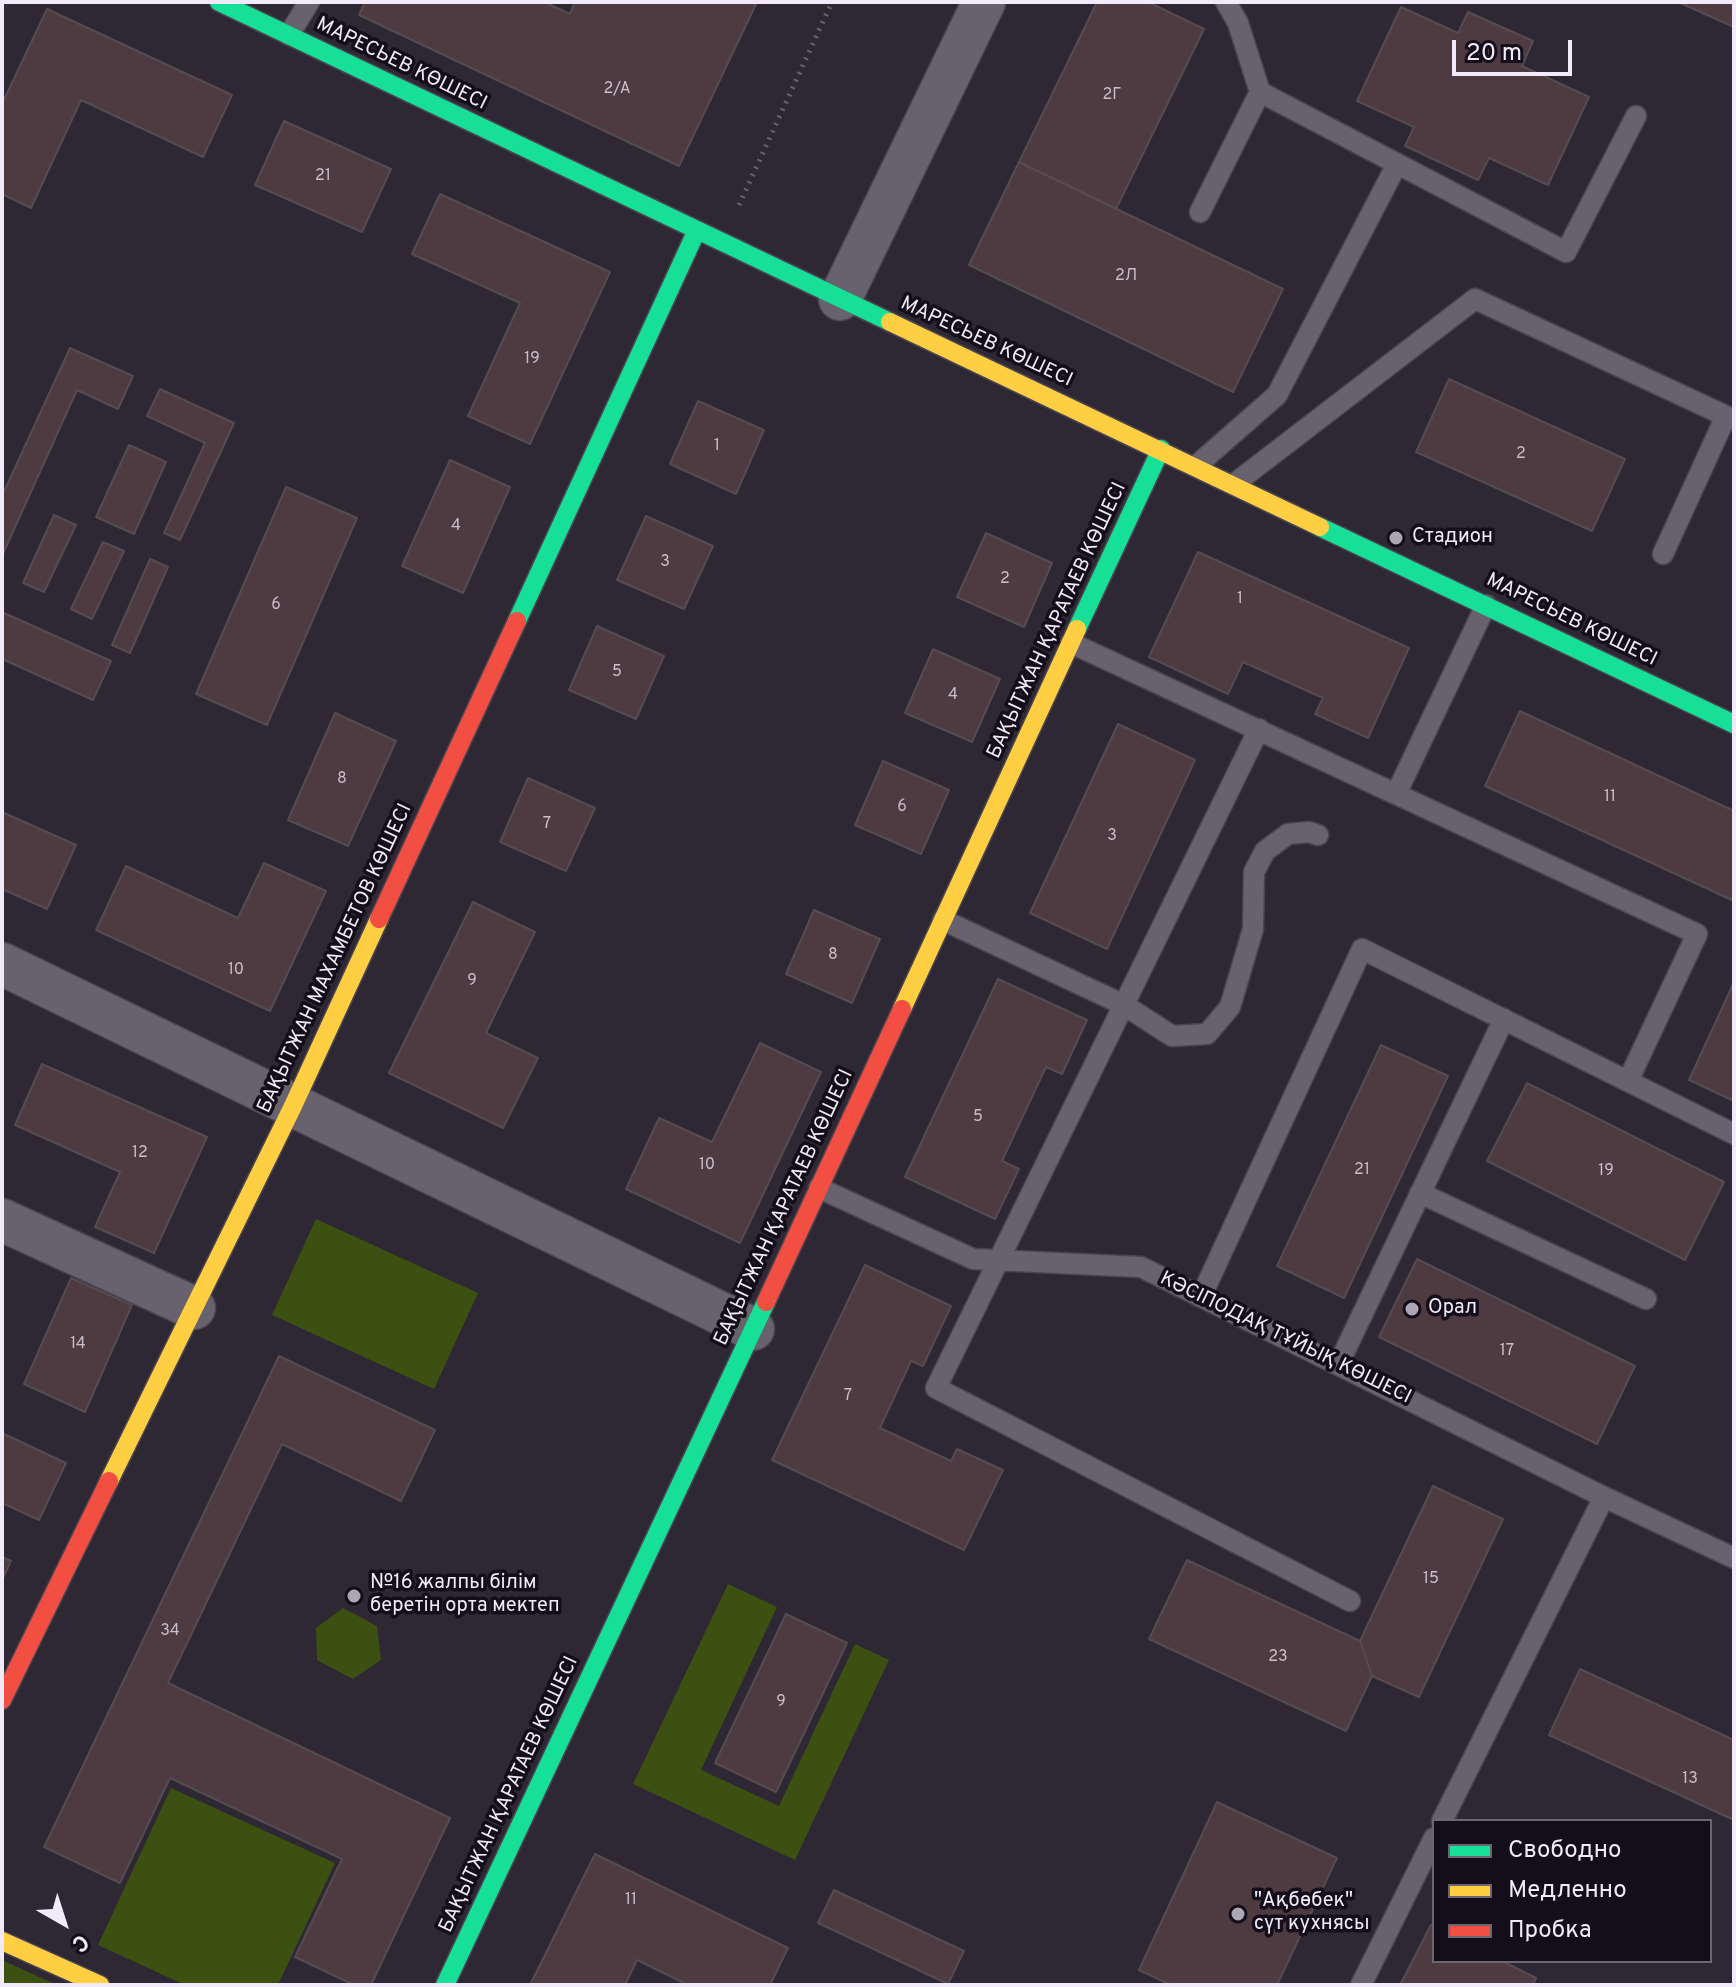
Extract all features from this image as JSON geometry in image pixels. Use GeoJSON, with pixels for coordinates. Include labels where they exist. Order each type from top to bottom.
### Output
{"type":"FeatureCollection","features":[{"type":"Feature","properties":{"kind":"street","name":"МАРЕСЬЕВ КӨШЕСІ"},"geometry":{"type":"LineString","coordinates":[[219,2],[1734,724]]}},
{"type":"Feature","properties":{"kind":"street"},"geometry":{"type":"LineString","coordinates":[[840,299],[984,2]]}},
{"type":"Feature","properties":{"kind":"street","name":"БАҚЫТЖАН МАХАМБЕТОВ КӨШЕСІ"},"geometry":{"type":"LineString","coordinates":[[2,1700],[293,1106],[697,230]]}},
{"type":"Feature","properties":{"kind":"street","name":"БАҚЫТЖАН ҚАРАТАЕВ КӨШЕСІ"},"geometry":{"type":"LineString","coordinates":[[445,1985],[1161,449]]}},
{"type":"Feature","properties":{"kind":"street"},"geometry":{"type":"LineString","coordinates":[[2,964],[753,1329]]}},
{"type":"Feature","properties":{"kind":"street"},"geometry":{"type":"LineString","coordinates":[[2,1220],[194,1308]]}},
{"type":"Feature","properties":{"kind":"street"},"geometry":{"type":"LineString","coordinates":[[2,1941],[100,1985]]}},
{"type":"Feature","properties":{"kind":"lane"},"geometry":{"type":"LineString","coordinates":[[289,35],[309,2]]}},
{"type":"Feature","properties":{"kind":"lane"},"geometry":{"type":"LineString","coordinates":[[1200,212],[1260,92],[1238,23],[1226,2]]}},
{"type":"Feature","properties":{"kind":"lane"},"geometry":{"type":"LineString","coordinates":[[1260,92],[1566,252],[1636,116]]}},
{"type":"Feature","properties":{"kind":"lane"},"geometry":{"type":"LineString","coordinates":[[1196,466],[1277,395],[1397,164]]}},
{"type":"Feature","properties":{"kind":"lane"},"geometry":{"type":"LineString","coordinates":[[1234,484],[1475,299],[1726,416],[1663,554]]}},
{"type":"Feature","properties":{"kind":"lane"},"geometry":{"type":"LineString","coordinates":[[1397,792],[1486,605]]}},
{"type":"Feature","properties":{"kind":"lane"},"geometry":{"type":"LineString","coordinates":[[1071,643],[1697,934],[1628,1081]]}},
{"type":"Feature","properties":{"kind":"lane"},"geometry":{"type":"LineString","coordinates":[[1259,729],[936,1388],[1350,1601]]}},
{"type":"Feature","properties":{"kind":"lane"},"geometry":{"type":"LineString","coordinates":[[943,920],[1124,1005],[1172,1036],[1207,1034],[1230,1007],[1253,929],[1254,872],[1265,851],[1288,834],[1309,832],[1318,835]]}},
{"type":"Feature","properties":{"kind":"lane"},"geometry":{"type":"LineString","coordinates":[[1201,1297],[1362,949],[1734,1134]]}},
{"type":"Feature","properties":{"kind":"lane"},"geometry":{"type":"LineString","coordinates":[[1338,1365],[1504,1019]]}},
{"type":"Feature","properties":{"kind":"lane","name":"КӘСІПОДАҚ ТҰЙЫҚ КӨШЕСІ"},"geometry":{"type":"LineString","coordinates":[[819,1188],[973,1259],[1141,1267],[1604,1497],[1734,1558]]}},
{"type":"Feature","properties":{"kind":"lane"},"geometry":{"type":"LineString","coordinates":[[1420,1193],[1646,1299]]}},
{"type":"Feature","properties":{"kind":"lane"},"geometry":{"type":"LineString","coordinates":[[1443,1819],[1604,1497]]}},
{"type":"Feature","properties":{"kind":"lane"},"geometry":{"type":"LineString","coordinates":[[1361,1985],[1432,1842]]}},
{"type":"Feature","properties":{"kind":"path"},"geometry":{"type":"LineString","coordinates":[[735,213],[832,2]]}},
{"type":"Feature","properties":{"kind":"green space"},"geometry":{"type":"Polygon","coordinates":[[[316,1219],[478,1293],[434,1389],[272,1315],[316,1219]]]}},
{"type":"Feature","properties":{"kind":"green space"},"geometry":{"type":"Polygon","coordinates":[[[728,1584],[777,1607],[701,1770],[779,1806],[855,1644],[889,1660],[795,1860],[633,1784],[728,1584]]]}},
{"type":"Feature","properties":{"kind":"green space"},"geometry":{"type":"Polygon","coordinates":[[[343,1608],[377,1626],[381,1660],[353,1679],[317,1660],[316,1628],[343,1608]]]}},
{"type":"Feature","properties":{"kind":"green space"},"geometry":{"type":"Polygon","coordinates":[[[171,1788],[335,1863],[278,1985],[185,1985],[98,1945],[171,1788]]]}},
{"type":"Feature","properties":{"kind":"green space"},"geometry":{"type":"Polygon","coordinates":[[[2,1960],[57,1985],[2,1985],[2,1960]]]}},
{"type":"Feature","properties":{"kind":"building"},"geometry":{"type":"Polygon","coordinates":[[[365,2],[544,2],[570,14],[575,2],[757,2],[679,166],[359,15],[365,2]]]}},
{"type":"Feature","properties":{"kind":"building"},"geometry":{"type":"Polygon","coordinates":[[[1097,2],[1148,2],[1204,29],[1116,209],[1019,162],[1097,2]]]}},
{"type":"Feature","properties":{"kind":"building"},"geometry":{"type":"Polygon","coordinates":[[[1678,2],[1734,2],[1734,27],[1678,2]]]}},
{"type":"Feature","properties":{"kind":"building"},"geometry":{"type":"Polygon","coordinates":[[[1401,7],[1458,33],[1468,12],[1533,41],[1522,66],[1589,97],[1548,185],[1489,158],[1478,180],[1405,146],[1414,127],[1357,101],[1401,7]]]}},
{"type":"Feature","properties":{"kind":"building"},"geometry":{"type":"Polygon","coordinates":[[[47,9],[232,95],[203,157],[81,100],[31,208],[2,194],[2,104],[47,9]]]}},
{"type":"Feature","properties":{"kind":"building"},"geometry":{"type":"Polygon","coordinates":[[[284,121],[391,169],[362,232],[255,185],[284,121]]]}},
{"type":"Feature","properties":{"kind":"building"},"geometry":{"type":"Polygon","coordinates":[[[1019,162],[1283,289],[1233,392],[969,265],[1019,162]]]}},
{"type":"Feature","properties":{"kind":"building"},"geometry":{"type":"Polygon","coordinates":[[[440,194],[610,272],[530,444],[468,416],[520,303],[412,254],[440,194]]]}},
{"type":"Feature","properties":{"kind":"building"},"geometry":{"type":"Polygon","coordinates":[[[70,348],[133,376],[118,409],[77,390],[2,556],[2,496],[70,348]]]}},
{"type":"Feature","properties":{"kind":"building"},"geometry":{"type":"Polygon","coordinates":[[[1449,379],[1625,459],[1592,531],[1416,452],[1449,379]]]}},
{"type":"Feature","properties":{"kind":"building"},"geometry":{"type":"Polygon","coordinates":[[[160,389],[234,423],[180,540],[164,533],[205,443],[147,416],[160,389]]]}},
{"type":"Feature","properties":{"kind":"building"},"geometry":{"type":"Polygon","coordinates":[[[698,401],[764,430],[736,494],[670,464],[698,401]]]}},
{"type":"Feature","properties":{"kind":"building"},"geometry":{"type":"Polygon","coordinates":[[[129,445],[166,462],[134,534],[96,517],[129,445]]]}},
{"type":"Feature","properties":{"kind":"building"},"geometry":{"type":"Polygon","coordinates":[[[450,460],[510,487],[463,593],[402,566],[450,460]]]}},
{"type":"Feature","properties":{"kind":"building"},"geometry":{"type":"Polygon","coordinates":[[[286,487],[357,518],[267,725],[196,694],[286,487]]]}},
{"type":"Feature","properties":{"kind":"building"},"geometry":{"type":"Polygon","coordinates":[[[54,515],[76,525],[44,592],[23,583],[54,515]]]}},
{"type":"Feature","properties":{"kind":"building"},"geometry":{"type":"Polygon","coordinates":[[[646,516],[713,546],[684,609],[617,580],[646,516]]]}},
{"type":"Feature","properties":{"kind":"building"},"geometry":{"type":"Polygon","coordinates":[[[986,533],[1052,563],[1024,627],[957,597],[986,533]]]}},
{"type":"Feature","properties":{"kind":"building"},"geometry":{"type":"Polygon","coordinates":[[[103,542],[124,551],[92,619],[71,609],[103,542]]]}},
{"type":"Feature","properties":{"kind":"building"},"geometry":{"type":"Polygon","coordinates":[[[1198,552],[1409,648],[1368,738],[1315,714],[1323,698],[1243,662],[1228,694],[1149,657],[1198,552]]]}},
{"type":"Feature","properties":{"kind":"building"},"geometry":{"type":"Polygon","coordinates":[[[150,559],[168,567],[130,653],[112,645],[150,559]]]}},
{"type":"Feature","properties":{"kind":"building"},"geometry":{"type":"Polygon","coordinates":[[[2,612],[111,661],[93,700],[2,659],[2,612]]]}},
{"type":"Feature","properties":{"kind":"building"},"geometry":{"type":"Polygon","coordinates":[[[597,626],[664,656],[636,719],[569,690],[597,626]]]}},
{"type":"Feature","properties":{"kind":"building"},"geometry":{"type":"Polygon","coordinates":[[[933,649],[1000,679],[972,742],[905,713],[933,649]]]}},
{"type":"Feature","properties":{"kind":"building"},"geometry":{"type":"Polygon","coordinates":[[[1520,711],[1734,811],[1734,901],[1485,786],[1520,711]]]}},
{"type":"Feature","properties":{"kind":"building"},"geometry":{"type":"Polygon","coordinates":[[[335,713],[396,741],[348,846],[288,820],[335,713]]]}},
{"type":"Feature","properties":{"kind":"building"},"geometry":{"type":"Polygon","coordinates":[[[1118,724],[1195,760],[1107,949],[1030,913],[1118,724]]]}},
{"type":"Feature","properties":{"kind":"building"},"geometry":{"type":"Polygon","coordinates":[[[883,761],[949,790],[921,854],[855,825],[883,761]]]}},
{"type":"Feature","properties":{"kind":"building"},"geometry":{"type":"Polygon","coordinates":[[[528,778],[595,808],[566,871],[500,842],[528,778]]]}},
{"type":"Feature","properties":{"kind":"building"},"geometry":{"type":"Polygon","coordinates":[[[2,812],[76,845],[47,909],[2,889],[2,812]]]}},
{"type":"Feature","properties":{"kind":"building"},"geometry":{"type":"Polygon","coordinates":[[[264,863],[326,891],[270,1011],[96,930],[126,866],[238,918],[264,863]]]}},
{"type":"Feature","properties":{"kind":"building"},"geometry":{"type":"Polygon","coordinates":[[[473,902],[535,932],[486,1033],[538,1058],[503,1128],[389,1073],[473,902]]]}},
{"type":"Feature","properties":{"kind":"building"},"geometry":{"type":"Polygon","coordinates":[[[814,910],[880,939],[852,1003],[786,974],[814,910]]]}},
{"type":"Feature","properties":{"kind":"building"},"geometry":{"type":"Polygon","coordinates":[[[998,979],[1087,1020],[1062,1074],[1046,1067],[1002,1161],[1019,1169],[995,1219],[905,1177],[998,979]]]}},
{"type":"Feature","properties":{"kind":"building"},"geometry":{"type":"Polygon","coordinates":[[[1734,982],[1734,1101],[1689,1080],[1734,982]]]}},
{"type":"Feature","properties":{"kind":"building"},"geometry":{"type":"Polygon","coordinates":[[[760,1043],[821,1072],[740,1243],[626,1189],[659,1118],[712,1142],[760,1043]]]}},
{"type":"Feature","properties":{"kind":"building"},"geometry":{"type":"Polygon","coordinates":[[[1381,1045],[1448,1076],[1344,1298],[1277,1266],[1381,1045]]]}},
{"type":"Feature","properties":{"kind":"building"},"geometry":{"type":"Polygon","coordinates":[[[42,1064],[207,1137],[154,1253],[95,1227],[120,1172],[15,1125],[42,1064]]]}},
{"type":"Feature","properties":{"kind":"building"},"geometry":{"type":"Polygon","coordinates":[[[1527,1083],[1724,1182],[1685,1260],[1487,1161],[1527,1083]]]}},
{"type":"Feature","properties":{"kind":"building"},"geometry":{"type":"Polygon","coordinates":[[[1417,1259],[1635,1366],[1597,1444],[1379,1337],[1417,1259]]]}},
{"type":"Feature","properties":{"kind":"building"},"geometry":{"type":"Polygon","coordinates":[[[865,1265],[951,1306],[923,1366],[911,1361],[880,1428],[951,1461],[957,1449],[1003,1470],[964,1550],[772,1460],[865,1265]]]}},
{"type":"Feature","properties":{"kind":"building"},"geometry":{"type":"Polygon","coordinates":[[[71,1278],[132,1305],[85,1412],[24,1384],[71,1278]]]}},
{"type":"Feature","properties":{"kind":"building"},"geometry":{"type":"Polygon","coordinates":[[[279,1356],[435,1430],[401,1501],[282,1444],[168,1683],[450,1818],[371,1985],[354,1985],[295,1957],[342,1859],[170,1778],[120,1883],[44,1847],[279,1356]]]}},
{"type":"Feature","properties":{"kind":"building"},"geometry":{"type":"Polygon","coordinates":[[[2,1433],[66,1463],[39,1520],[2,1503],[2,1433]]]}},
{"type":"Feature","properties":{"kind":"building"},"geometry":{"type":"Polygon","coordinates":[[[1433,1486],[1503,1519],[1419,1697],[1372,1676],[1360,1641],[1433,1486]]]}},
{"type":"Feature","properties":{"kind":"building"},"geometry":{"type":"Polygon","coordinates":[[[2,1557],[11,1561],[2,1580],[2,1557]]]}},
{"type":"Feature","properties":{"kind":"building"},"geometry":{"type":"Polygon","coordinates":[[[1187,1560],[1360,1641],[1372,1676],[1346,1731],[1149,1639],[1187,1560]]]}},
{"type":"Feature","properties":{"kind":"building"},"geometry":{"type":"Polygon","coordinates":[[[786,1614],[847,1643],[776,1792],[715,1763],[786,1614]]]}},
{"type":"Feature","properties":{"kind":"building"},"geometry":{"type":"Polygon","coordinates":[[[1580,1669],[1734,1740],[1734,1820],[1549,1735],[1580,1669]]]}},
{"type":"Feature","properties":{"kind":"building","name":"\"Ақбөбек\" сүт кухнясы"},"geometry":{"type":"Polygon","coordinates":[[[1217,1802],[1337,1858],[1277,1985],[1171,1985],[1139,1970],[1217,1802]]]}},
{"type":"Feature","properties":{"kind":"building"},"geometry":{"type":"Polygon","coordinates":[[[595,1854],[788,1948],[770,1985],[688,1985],[637,1960],[625,1985],[530,1985],[595,1854]]]}},
{"type":"Feature","properties":{"kind":"building"},"geometry":{"type":"Polygon","coordinates":[[[834,1890],[964,1951],[948,1984],[818,1923],[834,1890]]]}},
{"type":"Feature","properties":{"kind":"building"},"geometry":{"type":"Polygon","coordinates":[[[1431,1925],[1432,1963],[1506,1963],[1536,1978],[1533,1985],[1400,1985],[1431,1925]]]}},
{"type":"Feature","properties":{"kind":"traffic: fast"},"geometry":{"type":"LineString","coordinates":[[219,2],[890,322]]}},
{"type":"Feature","properties":{"kind":"traffic: fast"},"geometry":{"type":"LineString","coordinates":[[517,621],[697,230]]}},
{"type":"Feature","properties":{"kind":"traffic: fast"},"geometry":{"type":"LineString","coordinates":[[1077,629],[1161,449]]}},
{"type":"Feature","properties":{"kind":"traffic: fast"},"geometry":{"type":"LineString","coordinates":[[1320,527],[1734,724]]}},
{"type":"Feature","properties":{"kind":"traffic: fast"},"geometry":{"type":"LineString","coordinates":[[445,1985],[766,1302]]}},
{"type":"Feature","properties":{"kind":"traffic: slow"},"geometry":{"type":"LineString","coordinates":[[890,322],[1320,527]]}},
{"type":"Feature","properties":{"kind":"traffic: slow"},"geometry":{"type":"LineString","coordinates":[[902,1009],[1077,629]]}},
{"type":"Feature","properties":{"kind":"traffic: slow"},"geometry":{"type":"LineString","coordinates":[[109,1481],[293,1106],[379,919]]}},
{"type":"Feature","properties":{"kind":"traffic: slow"},"geometry":{"type":"LineString","coordinates":[[2,1941],[100,1985]]}},
{"type":"Feature","properties":{"kind":"traffic: jam"},"geometry":{"type":"LineString","coordinates":[[379,919],[517,621]]}},
{"type":"Feature","properties":{"kind":"traffic: jam"},"geometry":{"type":"LineString","coordinates":[[766,1302],[902,1009]]}},
{"type":"Feature","properties":{"kind":"traffic: jam"},"geometry":{"type":"LineString","coordinates":[[2,1700],[109,1481]]}},
{"type":"Feature","properties":{"kind":"place","name":"Стадион"},"geometry":{"type":"Point","coordinates":[1396,538]}},
{"type":"Feature","properties":{"kind":"place","name":"Орал"},"geometry":{"type":"Point","coordinates":[1412,1309]}},
{"type":"Feature","properties":{"kind":"place","name":"№16 жалпы білім беретін орта мектеп"},"geometry":{"type":"Point","coordinates":[354,1596]}},
{"type":"Feature","properties":{"kind":"place","name":"\"Ақбөбек\" сүт кухнясы"},"geometry":{"type":"Point","coordinates":[1238,1914]}}]}
